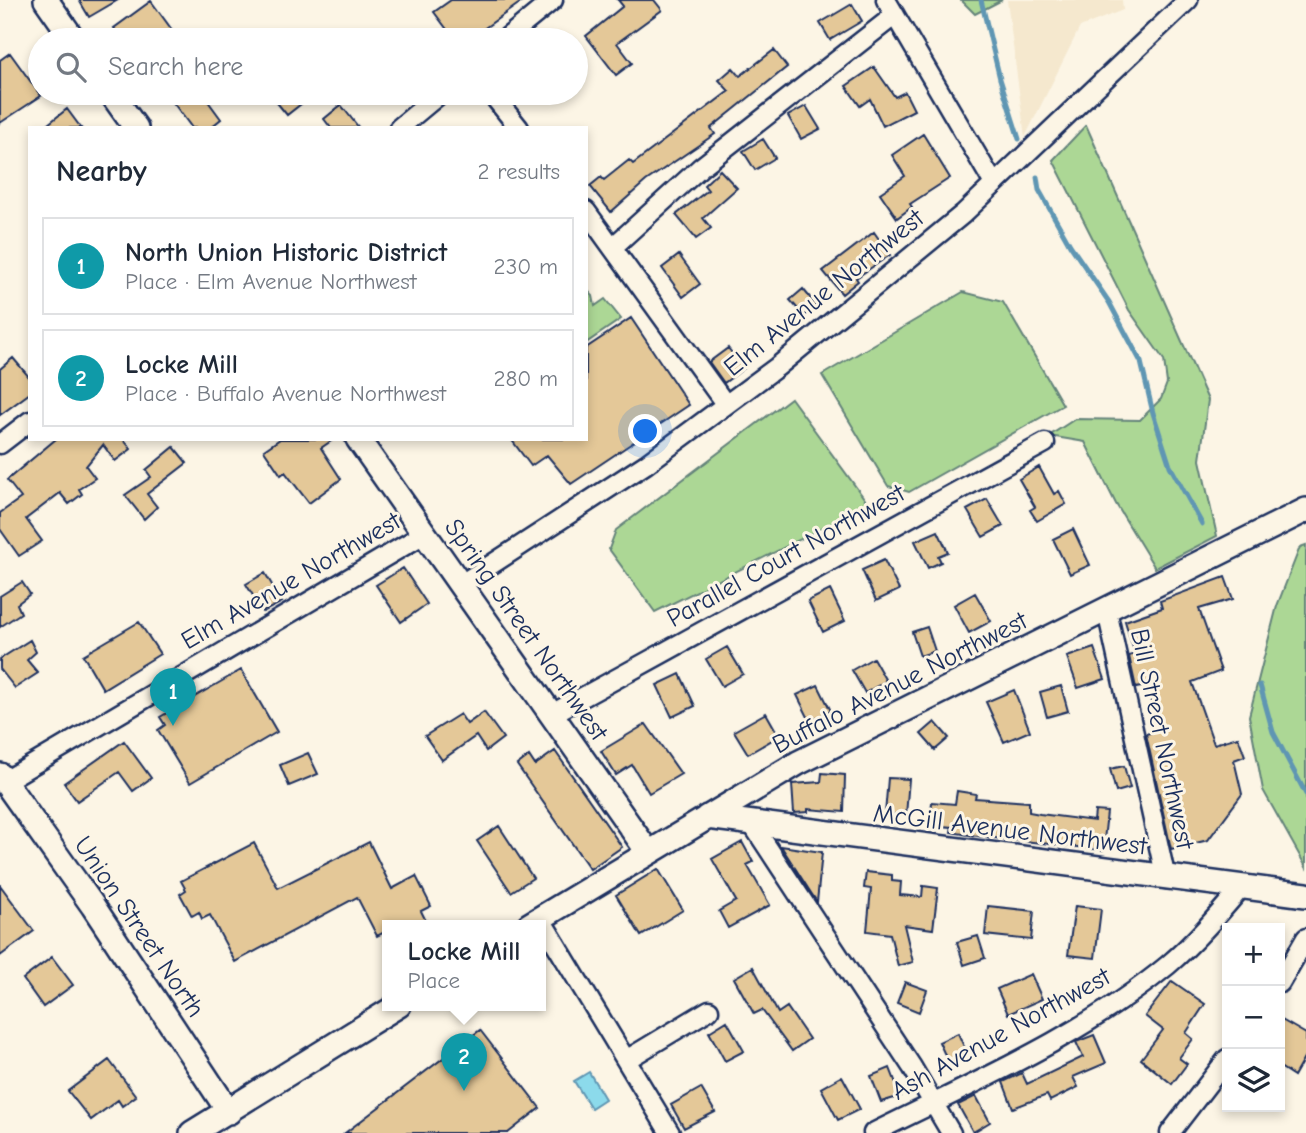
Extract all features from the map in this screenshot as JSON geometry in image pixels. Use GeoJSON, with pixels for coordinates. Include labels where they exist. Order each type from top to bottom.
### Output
{"type":"FeatureCollection","features":[{"type":"Feature","properties":{"kind":"street"},"geometry":{"type":"LineString","coordinates":[[46,0],[66,28]]}},
{"type":"Feature","properties":{"kind":"street"},"geometry":{"type":"LineString","coordinates":[[519,28],[553,0]]}},
{"type":"Feature","properties":{"kind":"street","name":"Elm Avenue Northwest"},"geometry":{"type":"LineString","coordinates":[[460,585],[646,464],[726,405],[962,214],[1188,0]]}},
{"type":"Feature","properties":{"kind":"street"},"geometry":{"type":"LineString","coordinates":[[614,246],[701,167],[890,8],[994,184]]}},
{"type":"Feature","properties":{"kind":"street"},"geometry":{"type":"LineString","coordinates":[[120,105],[135,126]]}},
{"type":"Feature","properties":{"kind":"street"},"geometry":{"type":"LineString","coordinates":[[400,126],[426,105]]}},
{"type":"Feature","properties":{"kind":"street"},"geometry":{"type":"LineString","coordinates":[[501,105],[517,126]]}},
{"type":"Feature","properties":{"kind":"street"},"geometry":{"type":"LineString","coordinates":[[588,214],[726,405]]}},
{"type":"Feature","properties":{"kind":"street"},"geometry":{"type":"LineString","coordinates":[[0,444],[28,423]]}},
{"type":"Feature","properties":{"kind":"street","name":"Spring Street Northwest"},"geometry":{"type":"LineString","coordinates":[[359,441],[648,852]]}},
{"type":"Feature","properties":{"kind":"street","name":"Parallel Court Northwest"},"geometry":{"type":"LineString","coordinates":[[552,714],[1045,443]]}},
{"type":"Feature","properties":{"kind":"street","name":"Buffalo Avenue Northwest"},"geometry":{"type":"LineString","coordinates":[[536,920],[798,763],[1306,510]]}},
{"type":"Feature","properties":{"kind":"street","name":"Elm Avenue Northwest"},"geometry":{"type":"LineString","coordinates":[[2,778],[424,534]]}},
{"type":"Feature","properties":{"kind":"street","name":"Bill Street Northwest"},"geometry":{"type":"LineString","coordinates":[[1107,611],[1166,879]]}},
{"type":"Feature","properties":{"kind":"street","name":"Union Street North"},"geometry":{"type":"LineString","coordinates":[[2,778],[93,906],[229,1112]]}},
{"type":"Feature","properties":{"kind":"street","name":"McGill Avenue Northwest"},"geometry":{"type":"LineString","coordinates":[[707,817],[1166,879],[1306,895]]}},
{"type":"Feature","properties":{"kind":"street"},"geometry":{"type":"LineString","coordinates":[[752,824],[912,1067],[951,1133]]}},
{"type":"Feature","properties":{"kind":"street","name":"Ash Avenue Northwest"},"geometry":{"type":"LineString","coordinates":[[873,1133],[1032,1053],[1119,1001],[1200,936],[1241,888]]}},
{"type":"Feature","properties":{"kind":"street"},"geometry":{"type":"LineString","coordinates":[[1285,974],[1306,938]]}},
{"type":"Feature","properties":{"kind":"street"},"geometry":{"type":"LineString","coordinates":[[546,939],[626,1060],[670,1133]]}},
{"type":"Feature","properties":{"kind":"street"},"geometry":{"type":"LineString","coordinates":[[626,1060],[709,1010]]}},
{"type":"Feature","properties":{"kind":"street"},"geometry":{"type":"LineString","coordinates":[[192,1133],[389,1011]]}},
{"type":"Feature","properties":{"kind":"street"},"geometry":{"type":"LineString","coordinates":[[1170,1133],[1222,1065]]}},
{"type":"Feature","properties":{"kind":"shaded area"},"geometry":{"type":"Polygon","coordinates":[[[1007,0],[1122,0],[1123,10],[1080,27],[1025,137],[1007,0]]]}},
{"type":"Feature","properties":{"kind":"green space"},"geometry":{"type":"Polygon","coordinates":[[[961,0],[1002,0],[975,14],[961,0]]]}},
{"type":"Feature","properties":{"kind":"green space"},"geometry":{"type":"Polygon","coordinates":[[[1086,125],[1208,400],[1200,460],[1217,536],[1155,568],[1116,504],[1085,442],[1049,436],[1075,419],[1140,420],[1161,399],[1167,383],[1164,360],[1129,310],[1053,160],[1086,125]]]}},
{"type":"Feature","properties":{"kind":"green space"},"geometry":{"type":"Polygon","coordinates":[[[588,291],[593,296],[595,306],[605,299],[621,319],[588,342],[588,291]]]}},
{"type":"Feature","properties":{"kind":"green space"},"geometry":{"type":"Polygon","coordinates":[[[963,292],[1003,302],[1063,405],[909,492],[888,486],[822,375],[963,292]]]}},
{"type":"Feature","properties":{"kind":"green space"},"geometry":{"type":"Polygon","coordinates":[[[791,398],[869,505],[655,612],[609,549],[616,530],[791,398]]]}},
{"type":"Feature","properties":{"kind":"green space"},"geometry":{"type":"Polygon","coordinates":[[[1306,545],[1306,867],[1263,790],[1249,716],[1277,606],[1300,547],[1306,545]]]}},
{"type":"Feature","properties":{"kind":"water"},"geometry":{"type":"Polygon","coordinates":[[[589,1072],[605,1099],[591,1108],[574,1081],[589,1072]]]}},
{"type":"Feature","properties":{"kind":"building"},"geometry":{"type":"Polygon","coordinates":[[[79,0],[118,0],[89,17],[79,0]]]}},
{"type":"Feature","properties":{"kind":"building"},"geometry":{"type":"Polygon","coordinates":[[[451,0],[524,0],[485,28],[446,28],[434,12],[451,0]]]}},
{"type":"Feature","properties":{"kind":"building"},"geometry":{"type":"Polygon","coordinates":[[[618,0],[654,0],[662,10],[617,43],[632,63],[616,75],[588,39],[588,34],[623,6],[618,0]]]}},
{"type":"Feature","properties":{"kind":"building"},"geometry":{"type":"Polygon","coordinates":[[[151,1],[171,28],[114,28],[151,1]]]}},
{"type":"Feature","properties":{"kind":"building"},"geometry":{"type":"Polygon","coordinates":[[[852,4],[862,21],[830,40],[820,23],[852,4]]]}},
{"type":"Feature","properties":{"kind":"building"},"geometry":{"type":"Polygon","coordinates":[[[774,50],[787,67],[711,128],[715,134],[646,181],[611,212],[590,186],[601,177],[604,180],[629,160],[633,164],[729,91],[719,80],[733,68],[740,76],[774,50]]]}},
{"type":"Feature","properties":{"kind":"building"},"geometry":{"type":"Polygon","coordinates":[[[10,53],[28,78],[28,105],[0,123],[0,60],[10,53]]]}},
{"type":"Feature","properties":{"kind":"building"},"geometry":{"type":"Polygon","coordinates":[[[874,67],[895,97],[905,92],[914,110],[883,126],[870,99],[860,106],[846,86],[874,67]]]}},
{"type":"Feature","properties":{"kind":"building"},"geometry":{"type":"Polygon","coordinates":[[[175,105],[211,105],[221,119],[212,126],[191,126],[175,105]]]}},
{"type":"Feature","properties":{"kind":"building"},"geometry":{"type":"Polygon","coordinates":[[[279,105],[300,105],[287,115],[279,105]]]}},
{"type":"Feature","properties":{"kind":"building"},"geometry":{"type":"Polygon","coordinates":[[[341,105],[357,126],[329,126],[324,119],[341,105]]]}},
{"type":"Feature","properties":{"kind":"building"},"geometry":{"type":"Polygon","coordinates":[[[806,106],[820,129],[801,139],[788,116],[806,106]]]}},
{"type":"Feature","properties":{"kind":"building"},"geometry":{"type":"Polygon","coordinates":[[[67,109],[80,126],[46,126],[67,109]]]}},
{"type":"Feature","properties":{"kind":"building"},"geometry":{"type":"Polygon","coordinates":[[[923,134],[950,178],[910,204],[912,207],[897,218],[880,193],[905,176],[892,155],[923,134]]]}},
{"type":"Feature","properties":{"kind":"building"},"geometry":{"type":"Polygon","coordinates":[[[763,139],[775,158],[755,170],[743,151],[763,139]]]}},
{"type":"Feature","properties":{"kind":"building"},"geometry":{"type":"Polygon","coordinates":[[[720,170],[737,188],[703,218],[711,228],[696,239],[676,215],[708,190],[704,185],[720,170]]]}},
{"type":"Feature","properties":{"kind":"building"},"geometry":{"type":"Polygon","coordinates":[[[874,232],[890,255],[856,278],[858,281],[842,294],[823,271],[874,232]]]}},
{"type":"Feature","properties":{"kind":"building"},"geometry":{"type":"Polygon","coordinates":[[[679,255],[700,284],[683,297],[662,268],[679,255]]]}},
{"type":"Feature","properties":{"kind":"building"},"geometry":{"type":"Polygon","coordinates":[[[803,289],[816,305],[804,316],[790,300],[803,289]]]}},
{"type":"Feature","properties":{"kind":"building"},"geometry":{"type":"Polygon","coordinates":[[[631,318],[689,405],[571,484],[547,455],[531,466],[512,441],[588,441],[588,347],[631,318]]]}},
{"type":"Feature","properties":{"kind":"building"},"geometry":{"type":"Polygon","coordinates":[[[728,348],[744,368],[724,383],[709,362],[728,348]]]}},
{"type":"Feature","properties":{"kind":"building"},"geometry":{"type":"Polygon","coordinates":[[[13,358],[28,376],[28,394],[0,415],[0,369],[13,358]]]}},
{"type":"Feature","properties":{"kind":"building"},"geometry":{"type":"Polygon","coordinates":[[[54,441],[125,441],[131,449],[115,461],[103,445],[86,466],[95,478],[79,489],[82,494],[69,504],[60,493],[26,519],[42,541],[19,556],[0,529],[0,513],[21,498],[7,480],[54,441]]]}},
{"type":"Feature","properties":{"kind":"building"},"geometry":{"type":"Polygon","coordinates":[[[277,441],[331,441],[321,448],[341,479],[309,503],[285,472],[281,475],[264,450],[277,441]]]}},
{"type":"Feature","properties":{"kind":"building"},"geometry":{"type":"Polygon","coordinates":[[[174,447],[187,463],[147,494],[157,507],[144,519],[125,495],[151,477],[146,470],[174,447]]]}},
{"type":"Feature","properties":{"kind":"building"},"geometry":{"type":"Polygon","coordinates":[[[1039,467],[1054,494],[1059,491],[1066,504],[1037,521],[1030,510],[1035,507],[1019,479],[1039,467]]]}},
{"type":"Feature","properties":{"kind":"building"},"geometry":{"type":"Polygon","coordinates":[[[987,499],[1003,526],[983,537],[967,510],[987,499]]]}},
{"type":"Feature","properties":{"kind":"building"},"geometry":{"type":"Polygon","coordinates":[[[1073,529],[1090,565],[1070,574],[1053,539],[1073,529]]]}},
{"type":"Feature","properties":{"kind":"building"},"geometry":{"type":"Polygon","coordinates":[[[938,531],[948,552],[938,556],[941,562],[928,568],[915,541],[938,531]]]}},
{"type":"Feature","properties":{"kind":"building"},"geometry":{"type":"Polygon","coordinates":[[[884,560],[899,590],[876,601],[862,570],[884,560]]]}},
{"type":"Feature","properties":{"kind":"building"},"geometry":{"type":"Polygon","coordinates":[[[403,568],[427,604],[401,622],[376,585],[403,568]]]}},
{"type":"Feature","properties":{"kind":"building"},"geometry":{"type":"Polygon","coordinates":[[[265,573],[282,602],[263,612],[246,584],[265,573]]]}},
{"type":"Feature","properties":{"kind":"building"},"geometry":{"type":"Polygon","coordinates":[[[1225,577],[1233,599],[1199,609],[1221,671],[1192,682],[1214,744],[1238,737],[1245,756],[1234,760],[1242,794],[1208,840],[1171,849],[1146,734],[1160,730],[1146,686],[1136,688],[1129,656],[1135,654],[1125,621],[1162,608],[1160,601],[1225,577]]]}},
{"type":"Feature","properties":{"kind":"building"},"geometry":{"type":"Polygon","coordinates":[[[22,582],[30,594],[17,604],[21,613],[0,627],[0,596],[22,582]]]}},
{"type":"Feature","properties":{"kind":"building"},"geometry":{"type":"Polygon","coordinates":[[[830,590],[845,621],[823,632],[808,601],[830,590]]]}},
{"type":"Feature","properties":{"kind":"building"},"geometry":{"type":"Polygon","coordinates":[[[975,593],[991,621],[969,633],[954,605],[975,593]]]}},
{"type":"Feature","properties":{"kind":"building"},"geometry":{"type":"Polygon","coordinates":[[[139,622],[160,654],[103,689],[83,655],[139,622]]]}},
{"type":"Feature","properties":{"kind":"building"},"geometry":{"type":"Polygon","coordinates":[[[927,627],[935,651],[920,656],[912,632],[927,627]]]}},
{"type":"Feature","properties":{"kind":"building"},"geometry":{"type":"Polygon","coordinates":[[[30,640],[36,652],[27,660],[38,673],[15,688],[0,669],[0,659],[30,640]]]}},
{"type":"Feature","properties":{"kind":"building"},"geometry":{"type":"Polygon","coordinates":[[[727,647],[743,674],[722,686],[706,659],[727,647]]]}},
{"type":"Feature","properties":{"kind":"building"},"geometry":{"type":"Polygon","coordinates":[[[1094,648],[1105,679],[1078,688],[1067,657],[1094,648]]]}},
{"type":"Feature","properties":{"kind":"building"},"geometry":{"type":"Polygon","coordinates":[[[873,658],[886,681],[865,693],[852,670],[873,658]]]}},
{"type":"Feature","properties":{"kind":"building"},"geometry":{"type":"Polygon","coordinates":[[[241,670],[277,732],[190,783],[158,730],[165,725],[160,717],[241,670]]]}},
{"type":"Feature","properties":{"kind":"building"},"geometry":{"type":"Polygon","coordinates":[[[680,674],[695,706],[672,717],[657,685],[680,674]]]}},
{"type":"Feature","properties":{"kind":"building"},"geometry":{"type":"Polygon","coordinates":[[[818,685],[831,711],[810,721],[797,695],[818,685]]]}},
{"type":"Feature","properties":{"kind":"building"},"geometry":{"type":"Polygon","coordinates":[[[1061,686],[1068,711],[1047,717],[1040,692],[1061,686]]]}},
{"type":"Feature","properties":{"kind":"building"},"geometry":{"type":"Polygon","coordinates":[[[1014,690],[1030,731],[1004,742],[986,702],[1014,690]]]}},
{"type":"Feature","properties":{"kind":"building"},"geometry":{"type":"Polygon","coordinates":[[[484,712],[503,738],[486,751],[476,736],[442,760],[425,736],[460,714],[467,724],[484,712]]]}},
{"type":"Feature","properties":{"kind":"building"},"geometry":{"type":"Polygon","coordinates":[[[766,713],[779,736],[748,754],[734,731],[766,713]]]}},
{"type":"Feature","properties":{"kind":"building"},"geometry":{"type":"Polygon","coordinates":[[[935,722],[949,738],[935,750],[921,734],[935,722]]]}},
{"type":"Feature","properties":{"kind":"building"},"geometry":{"type":"Polygon","coordinates":[[[646,724],[681,774],[649,793],[632,765],[616,775],[601,751],[646,724]]]}},
{"type":"Feature","properties":{"kind":"building"},"geometry":{"type":"Polygon","coordinates":[[[124,741],[151,778],[133,791],[119,772],[77,801],[64,783],[124,741]]]}},
{"type":"Feature","properties":{"kind":"building"},"geometry":{"type":"Polygon","coordinates":[[[555,751],[622,847],[590,869],[517,765],[529,756],[535,765],[555,751]]]}},
{"type":"Feature","properties":{"kind":"building"},"geometry":{"type":"Polygon","coordinates":[[[308,753],[318,774],[289,786],[280,765],[308,753]]]}},
{"type":"Feature","properties":{"kind":"building"},"geometry":{"type":"Polygon","coordinates":[[[1124,766],[1130,788],[1116,792],[1110,769],[1124,766]]]}},
{"type":"Feature","properties":{"kind":"building"},"geometry":{"type":"Polygon","coordinates":[[[822,773],[845,775],[844,812],[808,809],[808,812],[794,813],[792,784],[821,782],[822,773]]]}},
{"type":"Feature","properties":{"kind":"building"},"geometry":{"type":"Polygon","coordinates":[[[888,778],[909,779],[906,815],[885,814],[888,778]]]}},
{"type":"Feature","properties":{"kind":"building"},"geometry":{"type":"Polygon","coordinates":[[[957,791],[976,794],[975,798],[1029,802],[1029,812],[1040,814],[1094,821],[1095,811],[1107,812],[1103,850],[969,835],[951,832],[952,827],[930,825],[932,802],[955,804],[957,791]]]}},
{"type":"Feature","properties":{"kind":"building"},"geometry":{"type":"Polygon","coordinates":[[[499,826],[533,878],[511,892],[477,841],[499,826]]]}},
{"type":"Feature","properties":{"kind":"building"},"geometry":{"type":"Polygon","coordinates":[[[369,842],[392,889],[416,876],[431,906],[421,911],[426,920],[382,920],[382,934],[377,936],[357,897],[235,962],[210,915],[202,919],[199,912],[192,916],[180,894],[186,890],[181,881],[254,843],[278,888],[369,842]]]}},
{"type":"Feature","properties":{"kind":"building"},"geometry":{"type":"Polygon","coordinates":[[[742,842],[753,862],[747,865],[770,905],[728,928],[719,911],[736,901],[712,859],[742,842]]]}},
{"type":"Feature","properties":{"kind":"building"},"geometry":{"type":"Polygon","coordinates":[[[781,846],[822,852],[817,902],[811,893],[781,846]]]}},
{"type":"Feature","properties":{"kind":"building"},"geometry":{"type":"Polygon","coordinates":[[[658,869],[683,910],[641,936],[616,895],[658,869]]]}},
{"type":"Feature","properties":{"kind":"building"},"geometry":{"type":"Polygon","coordinates":[[[866,872],[892,875],[892,881],[901,882],[900,895],[922,897],[923,886],[938,888],[933,929],[904,925],[913,962],[898,966],[890,934],[867,931],[871,889],[864,888],[866,872]]]}},
{"type":"Feature","properties":{"kind":"building"},"geometry":{"type":"Polygon","coordinates":[[[0,885],[34,931],[0,956],[0,885]]]}},
{"type":"Feature","properties":{"kind":"building"},"geometry":{"type":"Polygon","coordinates":[[[988,906],[1034,911],[1031,940],[985,935],[988,906]]]}},
{"type":"Feature","properties":{"kind":"building"},"geometry":{"type":"Polygon","coordinates":[[[1075,906],[1101,909],[1095,958],[1068,955],[1075,906]]]}},
{"type":"Feature","properties":{"kind":"building"},"geometry":{"type":"Polygon","coordinates":[[[978,936],[985,958],[964,965],[957,942],[978,936]]]}},
{"type":"Feature","properties":{"kind":"building"},"geometry":{"type":"Polygon","coordinates":[[[52,957],[73,985],[43,1007],[23,979],[52,957]]]}},
{"type":"Feature","properties":{"kind":"building"},"geometry":{"type":"Polygon","coordinates":[[[753,967],[778,1013],[787,1007],[809,1039],[792,1051],[762,1010],[754,1014],[734,978],[753,967]]]}},
{"type":"Feature","properties":{"kind":"building"},"geometry":{"type":"Polygon","coordinates":[[[1031,974],[1042,999],[1008,1014],[997,989],[1031,974]]]}},
{"type":"Feature","properties":{"kind":"building"},"geometry":{"type":"Polygon","coordinates":[[[1172,981],[1205,1004],[1186,1033],[1193,1039],[1179,1058],[1187,1064],[1172,1084],[1141,1059],[1163,1030],[1145,1016],[1172,981]]]}},
{"type":"Feature","properties":{"kind":"building"},"geometry":{"type":"Polygon","coordinates":[[[905,982],[927,990],[919,1012],[897,1003],[905,982]]]}},
{"type":"Feature","properties":{"kind":"building"},"geometry":{"type":"Polygon","coordinates":[[[727,1021],[744,1051],[725,1061],[709,1032],[727,1021]]]}},
{"type":"Feature","properties":{"kind":"building"},"geometry":{"type":"Polygon","coordinates":[[[1285,1022],[1306,1034],[1306,1055],[1294,1076],[1285,1070],[1285,1022]]]}},
{"type":"Feature","properties":{"kind":"building"},"geometry":{"type":"Polygon","coordinates":[[[480,1030],[540,1108],[508,1133],[345,1133],[480,1030]]]}},
{"type":"Feature","properties":{"kind":"building"},"geometry":{"type":"Polygon","coordinates":[[[958,1033],[969,1058],[950,1066],[939,1042],[958,1033]]]}},
{"type":"Feature","properties":{"kind":"building"},"geometry":{"type":"Polygon","coordinates":[[[1094,1035],[1106,1063],[1073,1077],[1078,1087],[1050,1101],[1047,1095],[1013,1108],[1003,1082],[1022,1073],[1027,1084],[1083,1057],[1076,1042],[1094,1035]]]}},
{"type":"Feature","properties":{"kind":"building"},"geometry":{"type":"Polygon","coordinates":[[[109,1060],[136,1096],[122,1106],[118,1100],[91,1120],[68,1091],[109,1060]]]}},
{"type":"Feature","properties":{"kind":"building"},"geometry":{"type":"Polygon","coordinates":[[[890,1068],[901,1096],[881,1102],[871,1076],[890,1068]]]}},
{"type":"Feature","properties":{"kind":"building"},"geometry":{"type":"Polygon","coordinates":[[[842,1076],[860,1109],[838,1120],[821,1088],[842,1076]]]}},
{"type":"Feature","properties":{"kind":"building"},"geometry":{"type":"Polygon","coordinates":[[[701,1088],[715,1112],[684,1128],[671,1105],[701,1088]]]}},
{"type":"Feature","properties":{"kind":"building"},"geometry":{"type":"Polygon","coordinates":[[[976,1096],[990,1122],[973,1132],[958,1105],[976,1096]]]}},
{"type":"Feature","properties":{"kind":"waterway"},"geometry":{"type":"LineString","coordinates":[[981,0],[1000,79],[1019,139]]}},
{"type":"Feature","properties":{"kind":"waterway"},"geometry":{"type":"LineString","coordinates":[[1037,177],[1039,190],[1070,245],[1109,302],[1141,362],[1153,413],[1170,466],[1202,524]]}},
{"type":"Feature","properties":{"kind":"waterway"},"geometry":{"type":"LineString","coordinates":[[1260,685],[1273,732],[1306,794]]}},
{"type":"Feature","properties":{"kind":"place","name":"North Union Historic District"},"geometry":{"type":"Point","coordinates":[173,726]}},
{"type":"Feature","properties":{"kind":"place","name":"Locke Mill"},"geometry":{"type":"Point","coordinates":[464,1091]}}]}
